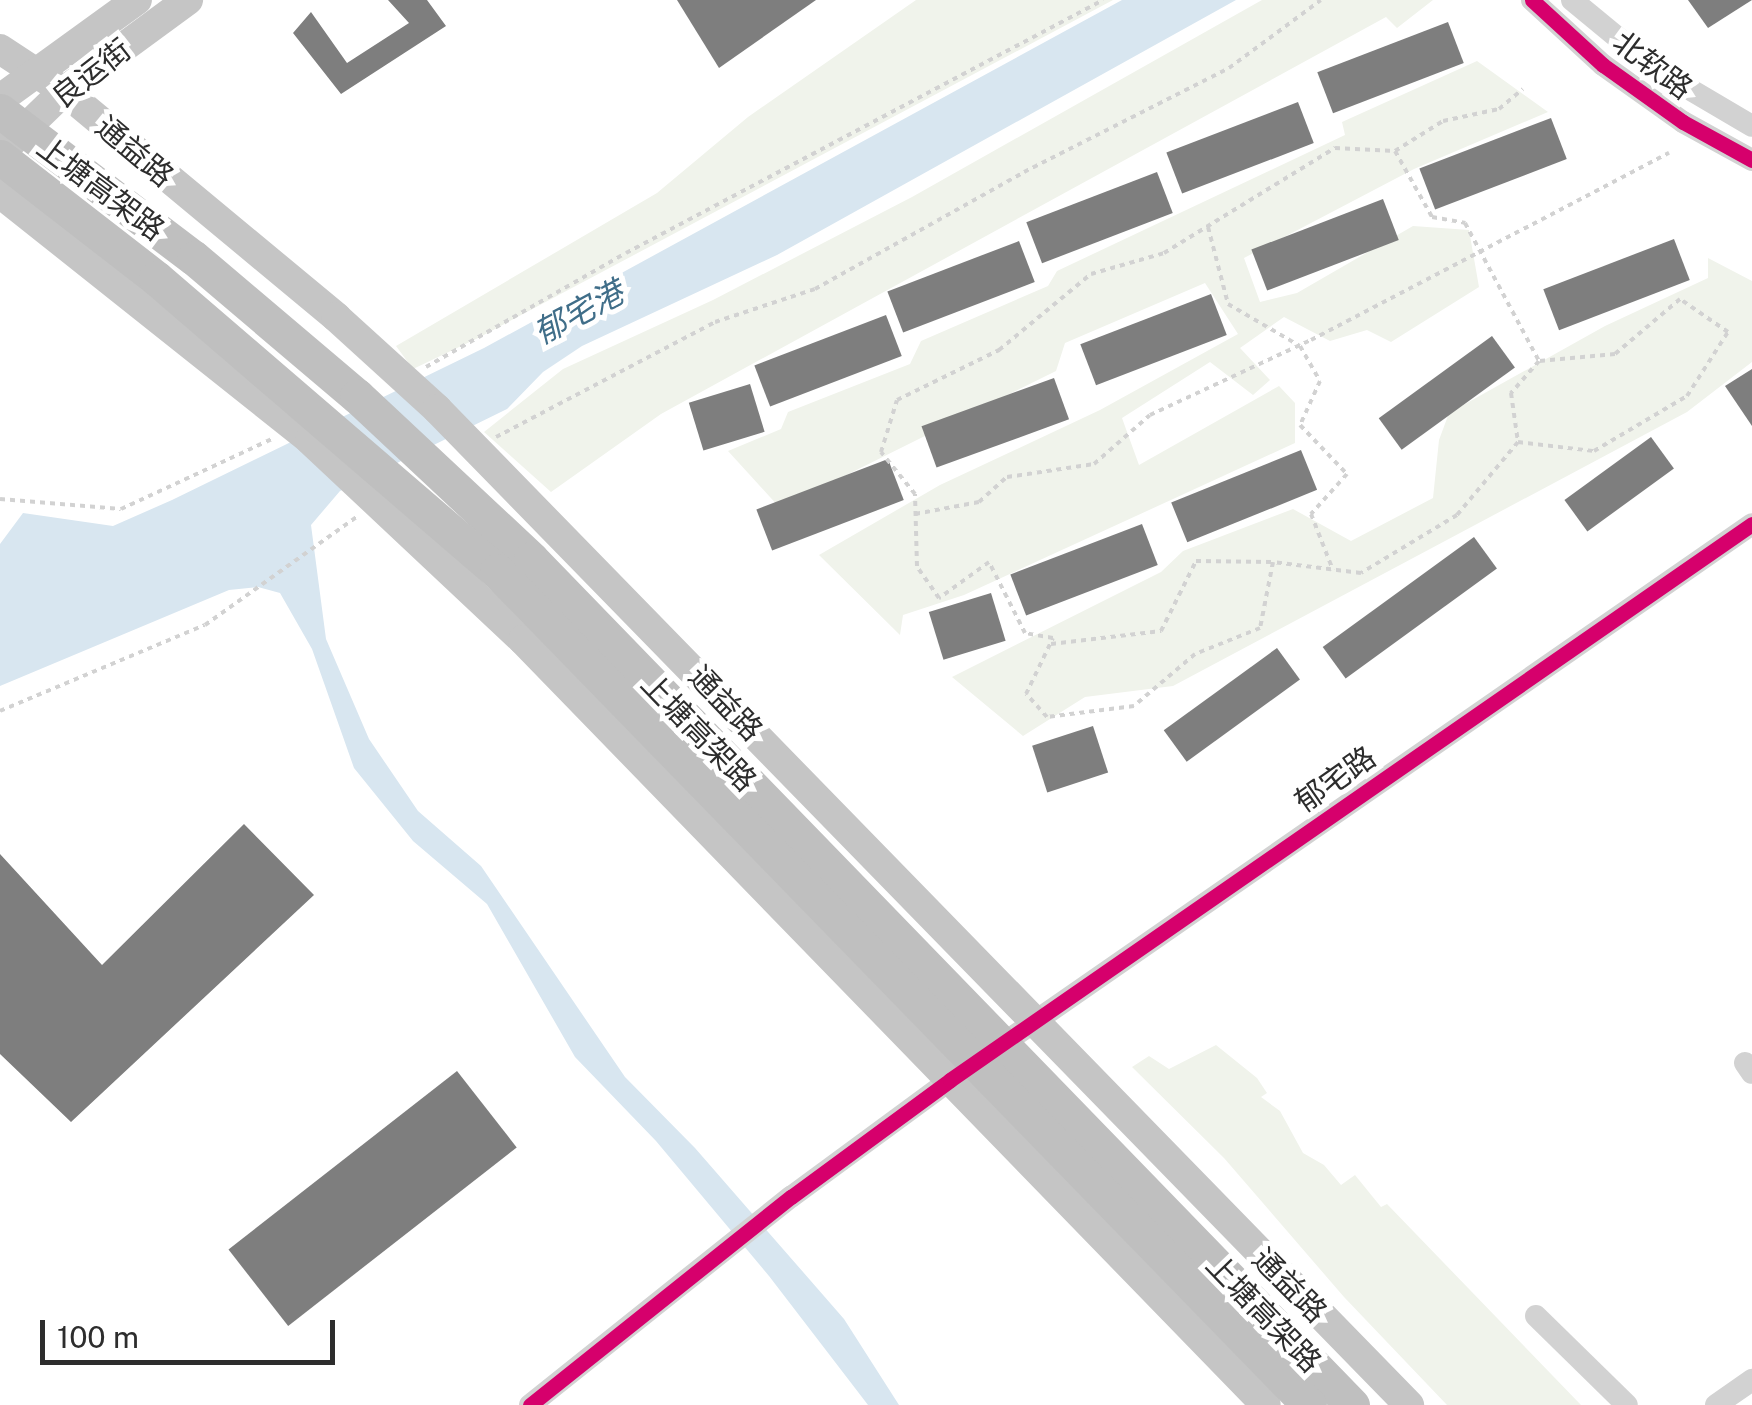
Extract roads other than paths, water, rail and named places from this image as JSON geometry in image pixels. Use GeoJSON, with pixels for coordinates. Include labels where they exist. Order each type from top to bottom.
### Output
{"type":"FeatureCollection","features":[{"type":"Feature","properties":{"kind":"highway","name":"上塘高架路"},"geometry":{"type":"LineString","coordinates":[[0,110],[194,258],[357,396],[531,559],[1352,1405]]}},
{"type":"Feature","properties":{"kind":"highway","name":"上塘高架路"},"geometry":{"type":"LineString","coordinates":[[0,155],[156,278],[497,571],[1308,1405]]}},
{"type":"Feature","properties":{"kind":"main road","name":"良运街"},"geometry":{"type":"LineString","coordinates":[[0,99],[138,0]]}},
{"type":"Feature","properties":{"kind":"main road","name":"良运街"},"geometry":{"type":"LineString","coordinates":[[0,155],[64,92],[188,0]]}},
{"type":"Feature","properties":{"kind":"main road","name":"通益路"},"geometry":{"type":"LineString","coordinates":[[0,48],[64,92],[336,317],[500,473],[1409,1405]]}},
{"type":"Feature","properties":{"kind":"main road"},"geometry":{"type":"LineString","coordinates":[[4,202],[310,440],[523,640],[1266,1405]]}},
{"type":"Feature","properties":{"kind":"street","name":"北软路"},"geometry":{"type":"LineString","coordinates":[[1532,0],[1603,65],[1683,122],[1752,160]]}},
{"type":"Feature","properties":{"kind":"street","name":"北软路"},"geometry":{"type":"LineString","coordinates":[[1572,0],[1657,70],[1752,126]]}},
{"type":"Feature","properties":{"kind":"street","name":"郁宅路"},"geometry":{"type":"LineString","coordinates":[[530,1405],[791,1197],[950,1080],[1752,524]]}},
{"type":"Feature","properties":{"kind":"street"},"geometry":{"type":"LineString","coordinates":[[1536,1316],[1628,1405]]}},
{"type":"Feature","properties":{"kind":"street"},"geometry":{"type":"LineString","coordinates":[[1716,1405],[1752,1380]]}},
{"type":"Feature","properties":{"kind":"water","name":"郁宅港"},"geometry":{"type":"Polygon","coordinates":[[[1122,0],[1236,0],[777,255],[582,346],[543,372],[507,409],[340,491],[311,525],[326,639],[369,739],[418,811],[481,866],[625,1077],[695,1148],[844,1319],[899,1405],[868,1405],[769,1276],[656,1141],[575,1057],[487,904],[413,841],[354,768],[312,649],[280,593],[258,587],[229,590],[0,686],[0,544],[23,513],[113,526],[172,500],[484,348],[1122,0]]]}}]}
